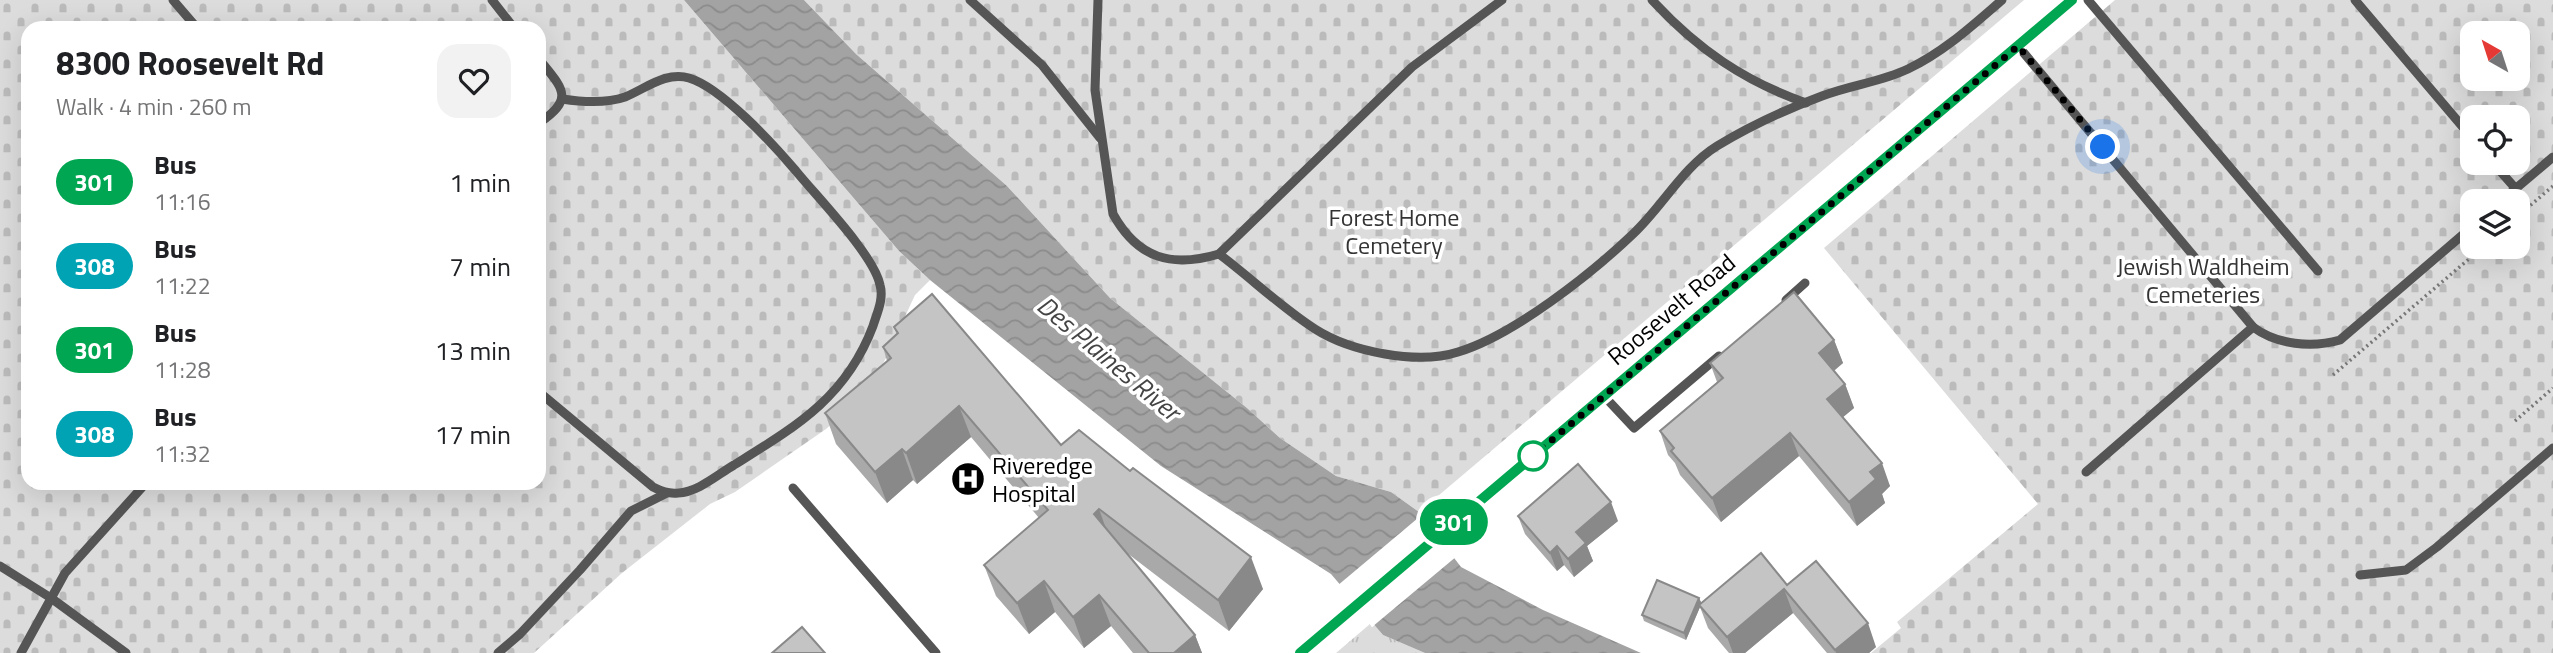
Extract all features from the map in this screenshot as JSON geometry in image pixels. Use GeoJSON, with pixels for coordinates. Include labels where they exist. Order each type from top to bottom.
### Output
{"type":"FeatureCollection","features":[{"type":"Feature","properties":{"kind":"main road","name":"Roosevelt Road"},"geometry":{"type":"LineString","coordinates":[[1300,653],[2072,0]]}},
{"type":"Feature","properties":{"kind":"lane"},"geometry":{"type":"LineString","coordinates":[[173,0],[191,21]]}},
{"type":"Feature","properties":{"kind":"lane"},"geometry":{"type":"LineString","coordinates":[[492,0],[508,21]]}},
{"type":"Feature","properties":{"kind":"lane"},"geometry":{"type":"LineString","coordinates":[[970,0],[1042,65],[1101,139]]}},
{"type":"Feature","properties":{"kind":"lane"},"geometry":{"type":"LineString","coordinates":[[1098,0],[1095,90],[1112,214],[1121,229],[1134,242],[1154,255],[1177,262],[1199,260],[1219,254],[1412,67],[1502,0]]}},
{"type":"Feature","properties":{"kind":"lane"},"geometry":{"type":"LineString","coordinates":[[1652,0],[1702,48],[1753,82],[1806,103]]}},
{"type":"Feature","properties":{"kind":"lane"},"geometry":{"type":"LineString","coordinates":[[1219,254],[1315,329],[1337,341],[1406,357],[1438,357],[1458,352],[1517,323],[1608,258],[1637,231],[1697,162],[1714,148],[1823,95],[1905,71],[1928,59],[2002,0]]}},
{"type":"Feature","properties":{"kind":"lane"},"geometry":{"type":"LineString","coordinates":[[2088,0],[2318,271]]}},
{"type":"Feature","properties":{"kind":"lane"},"geometry":{"type":"LineString","coordinates":[[2355,0],[2460,124]]}},
{"type":"Feature","properties":{"kind":"lane"},"geometry":{"type":"LineString","coordinates":[[2018,46],[2253,327],[2268,336],[2298,343],[2340,340],[2460,237]]}},
{"type":"Feature","properties":{"kind":"lane"},"geometry":{"type":"LineString","coordinates":[[546,70],[561,90],[562,99],[559,108],[546,118]]}},
{"type":"Feature","properties":{"kind":"lane"},"geometry":{"type":"LineString","coordinates":[[546,398],[653,487],[667,493],[680,493],[697,488],[787,432],[821,406],[847,375],[869,336],[880,305],[881,286],[870,261],[780,152],[708,86],[688,77],[675,76],[623,97],[583,102],[562,99]]}},
{"type":"Feature","properties":{"kind":"lane"},"geometry":{"type":"LineString","coordinates":[[2503,175],[2515,189],[2553,157]]}},
{"type":"Feature","properties":{"kind":"lane"},"geometry":{"type":"LineString","coordinates":[[1775,309],[1805,283]]}},
{"type":"Feature","properties":{"kind":"lane"},"geometry":{"type":"LineString","coordinates":[[2086,472],[2253,327]]}},
{"type":"Feature","properties":{"kind":"lane"},"geometry":{"type":"LineString","coordinates":[[1604,396],[1634,428],[1725,351]]}},
{"type":"Feature","properties":{"kind":"lane"},"geometry":{"type":"LineString","coordinates":[[2360,575],[2406,570],[2553,448]]}},
{"type":"Feature","properties":{"kind":"lane"},"geometry":{"type":"LineString","coordinates":[[793,488],[936,653]]}},
{"type":"Feature","properties":{"kind":"lane"},"geometry":{"type":"LineString","coordinates":[[21,653],[65,573],[140,490]]}},
{"type":"Feature","properties":{"kind":"lane"},"geometry":{"type":"LineString","coordinates":[[498,653],[520,634],[580,570],[631,511],[667,493]]}},
{"type":"Feature","properties":{"kind":"lane"},"geometry":{"type":"LineString","coordinates":[[0,566],[51,598],[126,653]]}},
{"type":"Feature","properties":{"kind":"path"},"geometry":{"type":"LineString","coordinates":[[2530,206],[2553,186]]}},
{"type":"Feature","properties":{"kind":"path"},"geometry":{"type":"LineString","coordinates":[[2333,375],[2469,259]]}},
{"type":"Feature","properties":{"kind":"path"},"geometry":{"type":"LineString","coordinates":[[2515,421],[2553,388]]}},
{"type":"Feature","properties":{"kind":"green space"},"geometry":{"type":"Polygon","coordinates":[[[0,0],[684,0],[899,251],[930,280],[915,295],[877,377],[848,410],[826,429],[735,492],[710,504],[622,573],[534,653],[0,653],[0,0]]]}},
{"type":"Feature","properties":{"kind":"green space","name":"Forest Home Cemetery"},"geometry":{"type":"Polygon","coordinates":[[[804,0],[2024,0],[1419,512],[1391,492],[1336,476],[1280,438],[1247,408],[1110,298],[1007,186],[856,54],[804,0]]]}},
{"type":"Feature","properties":{"kind":"green space","name":"Jewish Waldheim Cemeteries"},"geometry":{"type":"Polygon","coordinates":[[[2115,0],[2553,0],[2553,653],[1871,653],[1901,628],[1897,622],[2038,504],[1824,248],[2115,0]]]}},
{"type":"Feature","properties":{"kind":"green space"},"geometry":{"type":"Polygon","coordinates":[[[1370,624],[1372,627],[1375,625],[1383,635],[1425,653],[1336,653],[1370,624]]]}},
{"type":"Feature","properties":{"kind":"water","name":"Des Plaines River"},"geometry":{"type":"Polygon","coordinates":[[[684,0],[804,0],[856,54],[1007,186],[1110,298],[1247,408],[1280,438],[1336,476],[1391,492],[1419,512],[1461,567],[1543,610],[1641,653],[1425,653],[1383,635],[1331,574],[1161,466],[930,280],[899,251],[684,0]]]}},
{"type":"Feature","properties":{"kind":"pier"},"geometry":{"type":"Polygon","coordinates":[[[1424,513],[1457,556],[1372,627],[1337,586],[1424,513]]]}},
{"type":"Feature","properties":{"kind":"building"},"geometry":{"type":"Polygon","coordinates":[[[1794,292],[1834,340],[1819,353],[1845,384],[1827,399],[1882,463],[1870,472],[1876,479],[1849,502],[1790,433],[1712,498],[1671,451],[1674,448],[1660,431],[1723,378],[1710,363],[1794,292]]]}},
{"type":"Feature","properties":{"kind":"building"},"geometry":{"type":"Polygon","coordinates":[[[932,294],[1061,445],[1079,430],[1130,471],[1133,468],[1251,557],[1218,600],[1099,509],[1094,514],[1195,635],[1174,653],[1149,653],[1099,595],[1073,617],[1044,581],[1017,603],[984,565],[1048,510],[959,406],[906,453],[902,449],[875,472],[825,413],[891,358],[883,347],[898,333],[894,327],[932,294]]]}},
{"type":"Feature","properties":{"kind":"building"},"geometry":{"type":"Polygon","coordinates":[[[1578,464],[1611,502],[1576,532],[1586,543],[1568,559],[1557,546],[1550,553],[1518,516],[1578,464]]]}},
{"type":"Feature","properties":{"kind":"building"},"geometry":{"type":"Polygon","coordinates":[[[1761,553],[1787,585],[1816,561],[1868,623],[1835,650],[1784,589],[1727,637],[1699,605],[1761,553]]]}},
{"type":"Feature","properties":{"kind":"building"},"geometry":{"type":"Polygon","coordinates":[[[1657,580],[1699,598],[1684,633],[1642,615],[1657,580]]]}},
{"type":"Feature","properties":{"kind":"building"},"geometry":{"type":"Polygon","coordinates":[[[802,627],[825,653],[772,653],[802,627]]]}},
{"type":"Feature","properties":{"kind":"bus line","name":"301"},"geometry":{"type":"LineString","coordinates":[[1300,653],[2072,0]]}},
{"type":"Feature","properties":{"kind":"place","name":"Riveredge Hospital"},"geometry":{"type":"Point","coordinates":[968,479]}},
{"type":"Feature","properties":{"kind":"route"},"geometry":{"type":"LineString","coordinates":[[1533,456],[2018,46],[2103,147]]}}]}
